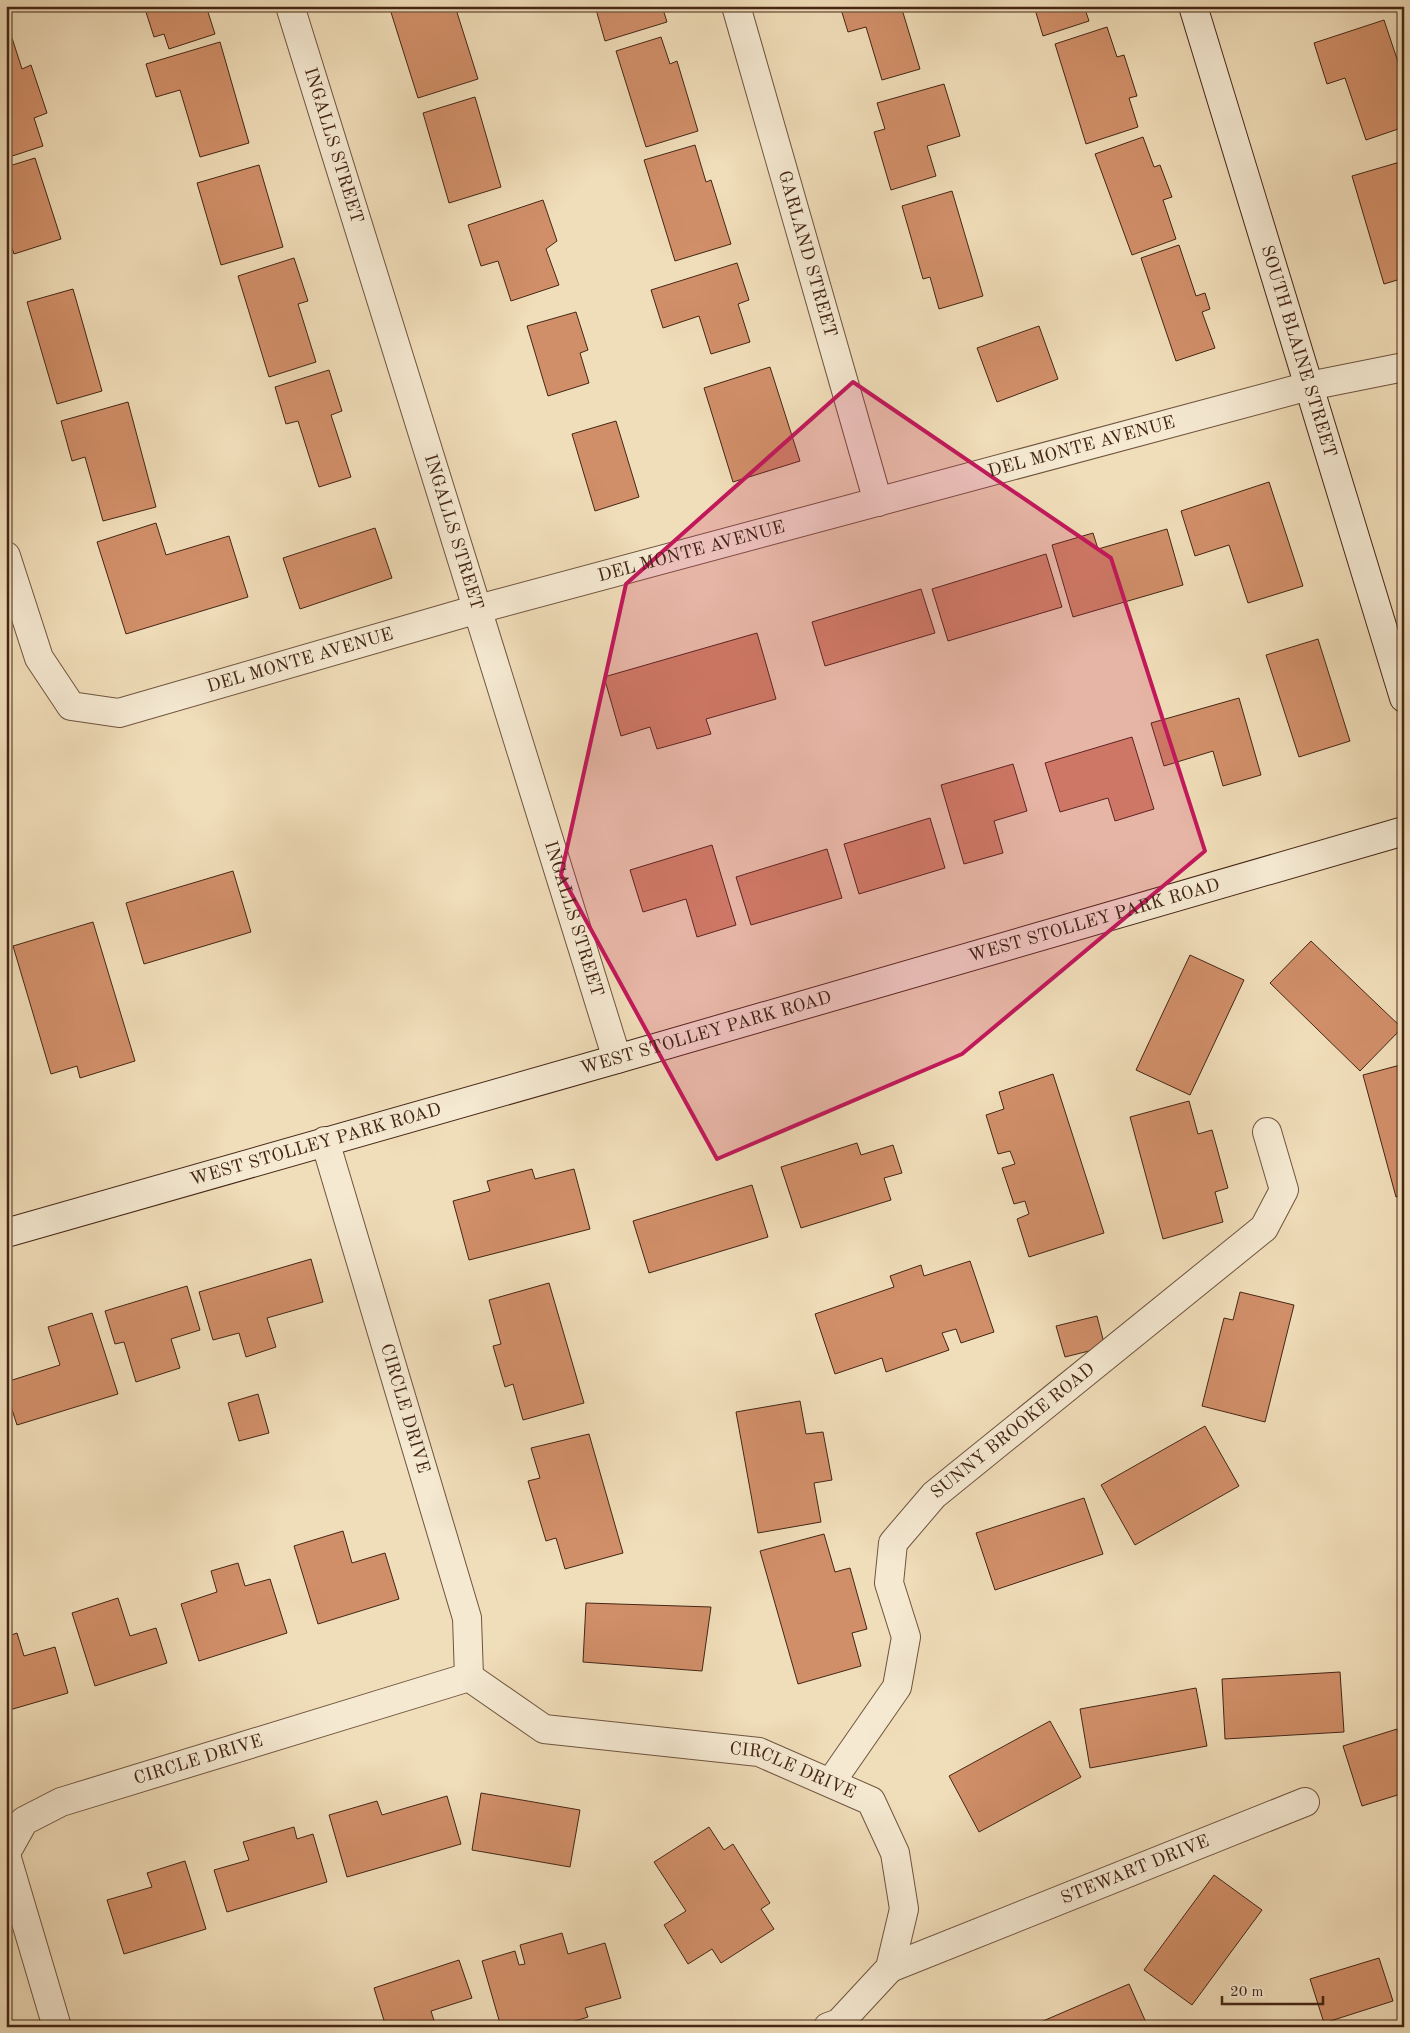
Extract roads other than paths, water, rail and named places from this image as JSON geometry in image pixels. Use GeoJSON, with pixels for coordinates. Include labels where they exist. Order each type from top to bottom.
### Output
{"type":"FeatureCollection","features":[{"type":"Feature","properties":{"kind":"street","name":"INGALLS STREET"},"geometry":{"type":"LineString","coordinates":[[290,6],[617,1059]]}},
{"type":"Feature","properties":{"kind":"street","name":"GARLAND STREET"},"geometry":{"type":"LineString","coordinates":[[736,6],[878,502]]}},
{"type":"Feature","properties":{"kind":"street","name":"SOUTH BLAINE STREET"},"geometry":{"type":"LineString","coordinates":[[1193,6],[1404,698]]}},
{"type":"Feature","properties":{"kind":"street","name":"DEL MONTE AVENUE"},"geometry":{"type":"LineString","coordinates":[[6,556],[39,658],[71,706],[119,713],[478,609],[1309,386],[1404,367]]}},
{"type":"Feature","properties":{"kind":"street","name":"WEST STOLLEY PARK ROAD"},"geometry":{"type":"LineString","coordinates":[[6,1233],[617,1059],[1404,831]]}},
{"type":"Feature","properties":{"kind":"street","name":"SUNNY BROOKE ROAD"},"geometry":{"type":"LineString","coordinates":[[830,1782],[897,1687],[906,1637],[890,1583],[893,1543],[934,1495],[1264,1228],[1284,1190],[1267,1132]]}},
{"type":"Feature","properties":{"kind":"street","name":"CIRCLE DRIVE"},"geometry":{"type":"LineString","coordinates":[[325,1141],[467,1618],[469,1677]]}},
{"type":"Feature","properties":{"kind":"street","name":"CIRCLE DRIVE"},"geometry":{"type":"LineString","coordinates":[[469,1677],[544,1729],[758,1752],[872,1801],[895,1853],[904,1910],[890,1968],[839,2023],[828,2027]]}},
{"type":"Feature","properties":{"kind":"street","name":"CIRCLE DRIVE"},"geometry":{"type":"LineString","coordinates":[[58,2027],[6,1854],[24,1821],[61,1802],[469,1677]]}},
{"type":"Feature","properties":{"kind":"street","name":"STEWART DRIVE"},"geometry":{"type":"LineString","coordinates":[[890,1968],[1305,1802]]}}]}
